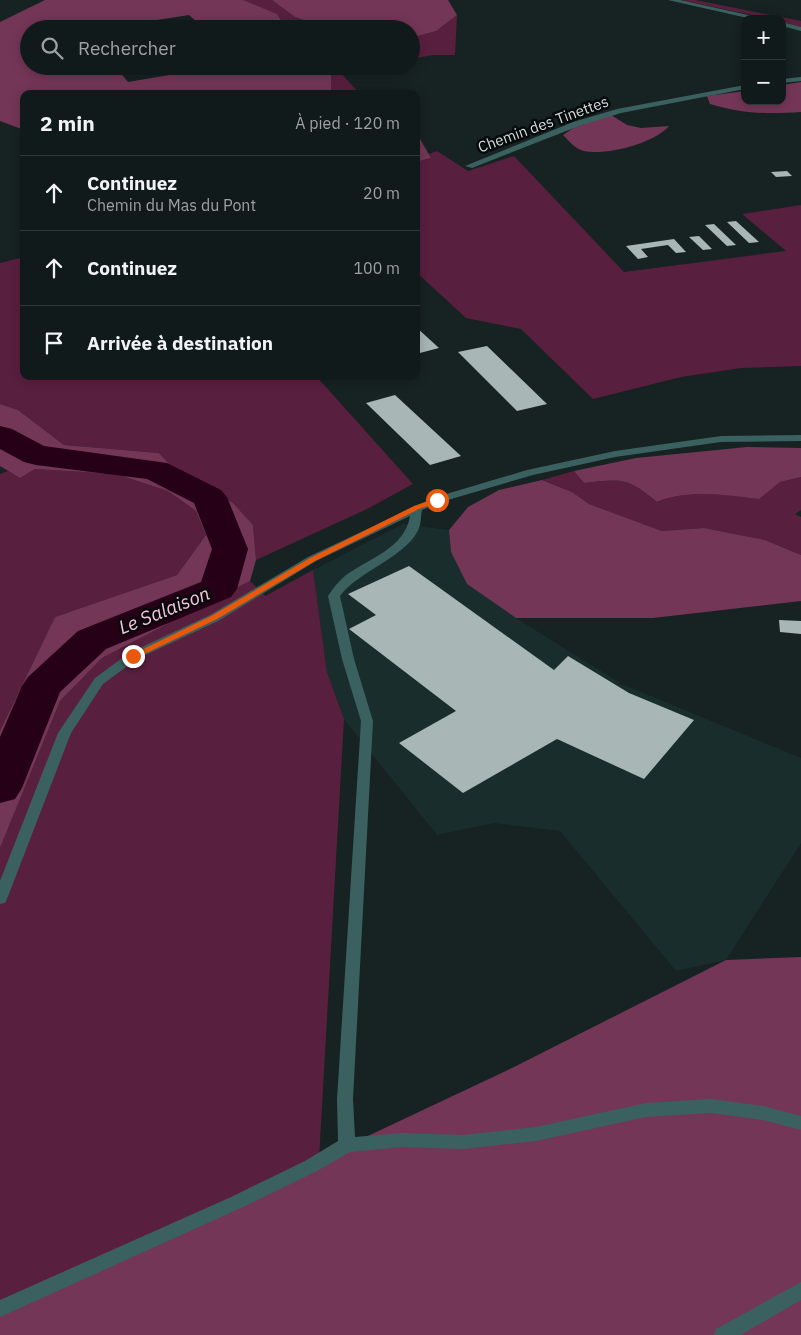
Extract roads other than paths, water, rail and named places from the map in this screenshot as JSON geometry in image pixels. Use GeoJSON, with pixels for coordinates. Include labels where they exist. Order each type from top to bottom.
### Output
{"type":"FeatureCollection","features":[{"type":"Feature","properties":{"kind":"street"},"geometry":{"type":"LineString","coordinates":[[671,0],[744,15]]}},
{"type":"Feature","properties":{"kind":"street"},"geometry":{"type":"LineString","coordinates":[[786,25],[801,29]]}},
{"type":"Feature","properties":{"kind":"street"},"geometry":{"type":"LineString","coordinates":[[786,81],[801,78]]}},
{"type":"Feature","properties":{"kind":"street","name":"Chemin des Tinettes"},"geometry":{"type":"LineString","coordinates":[[468,166],[576,124],[620,111],[741,88]]}},
{"type":"Feature","properties":{"kind":"street"},"geometry":{"type":"LineString","coordinates":[[0,899],[65,733],[99,681],[133,656],[214,618],[312,559],[417,508],[531,472],[615,454],[722,439],[801,438]]}},
{"type":"Feature","properties":{"kind":"street"},"geometry":{"type":"LineString","coordinates":[[347,1145],[345,1099],[367,721],[348,664],[339,629],[334,596],[350,578],[400,546],[414,527],[417,508]]}},
{"type":"Feature","properties":{"kind":"street"},"geometry":{"type":"LineString","coordinates":[[0,1309],[237,1202],[311,1166],[347,1145],[402,1140],[463,1142],[536,1134],[646,1110],[711,1106],[763,1113],[801,1123]]}},
{"type":"Feature","properties":{"kind":"street"},"geometry":{"type":"LineString","coordinates":[[723,1335],[801,1290]]}},
{"type":"Feature","properties":{"kind":"waterway","name":"Le Salaison"},"geometry":{"type":"LineString","coordinates":[[0,436],[36,455],[155,470],[209,497],[230,549],[218,589],[92,640],[42,686],[0,788]]}}]}
